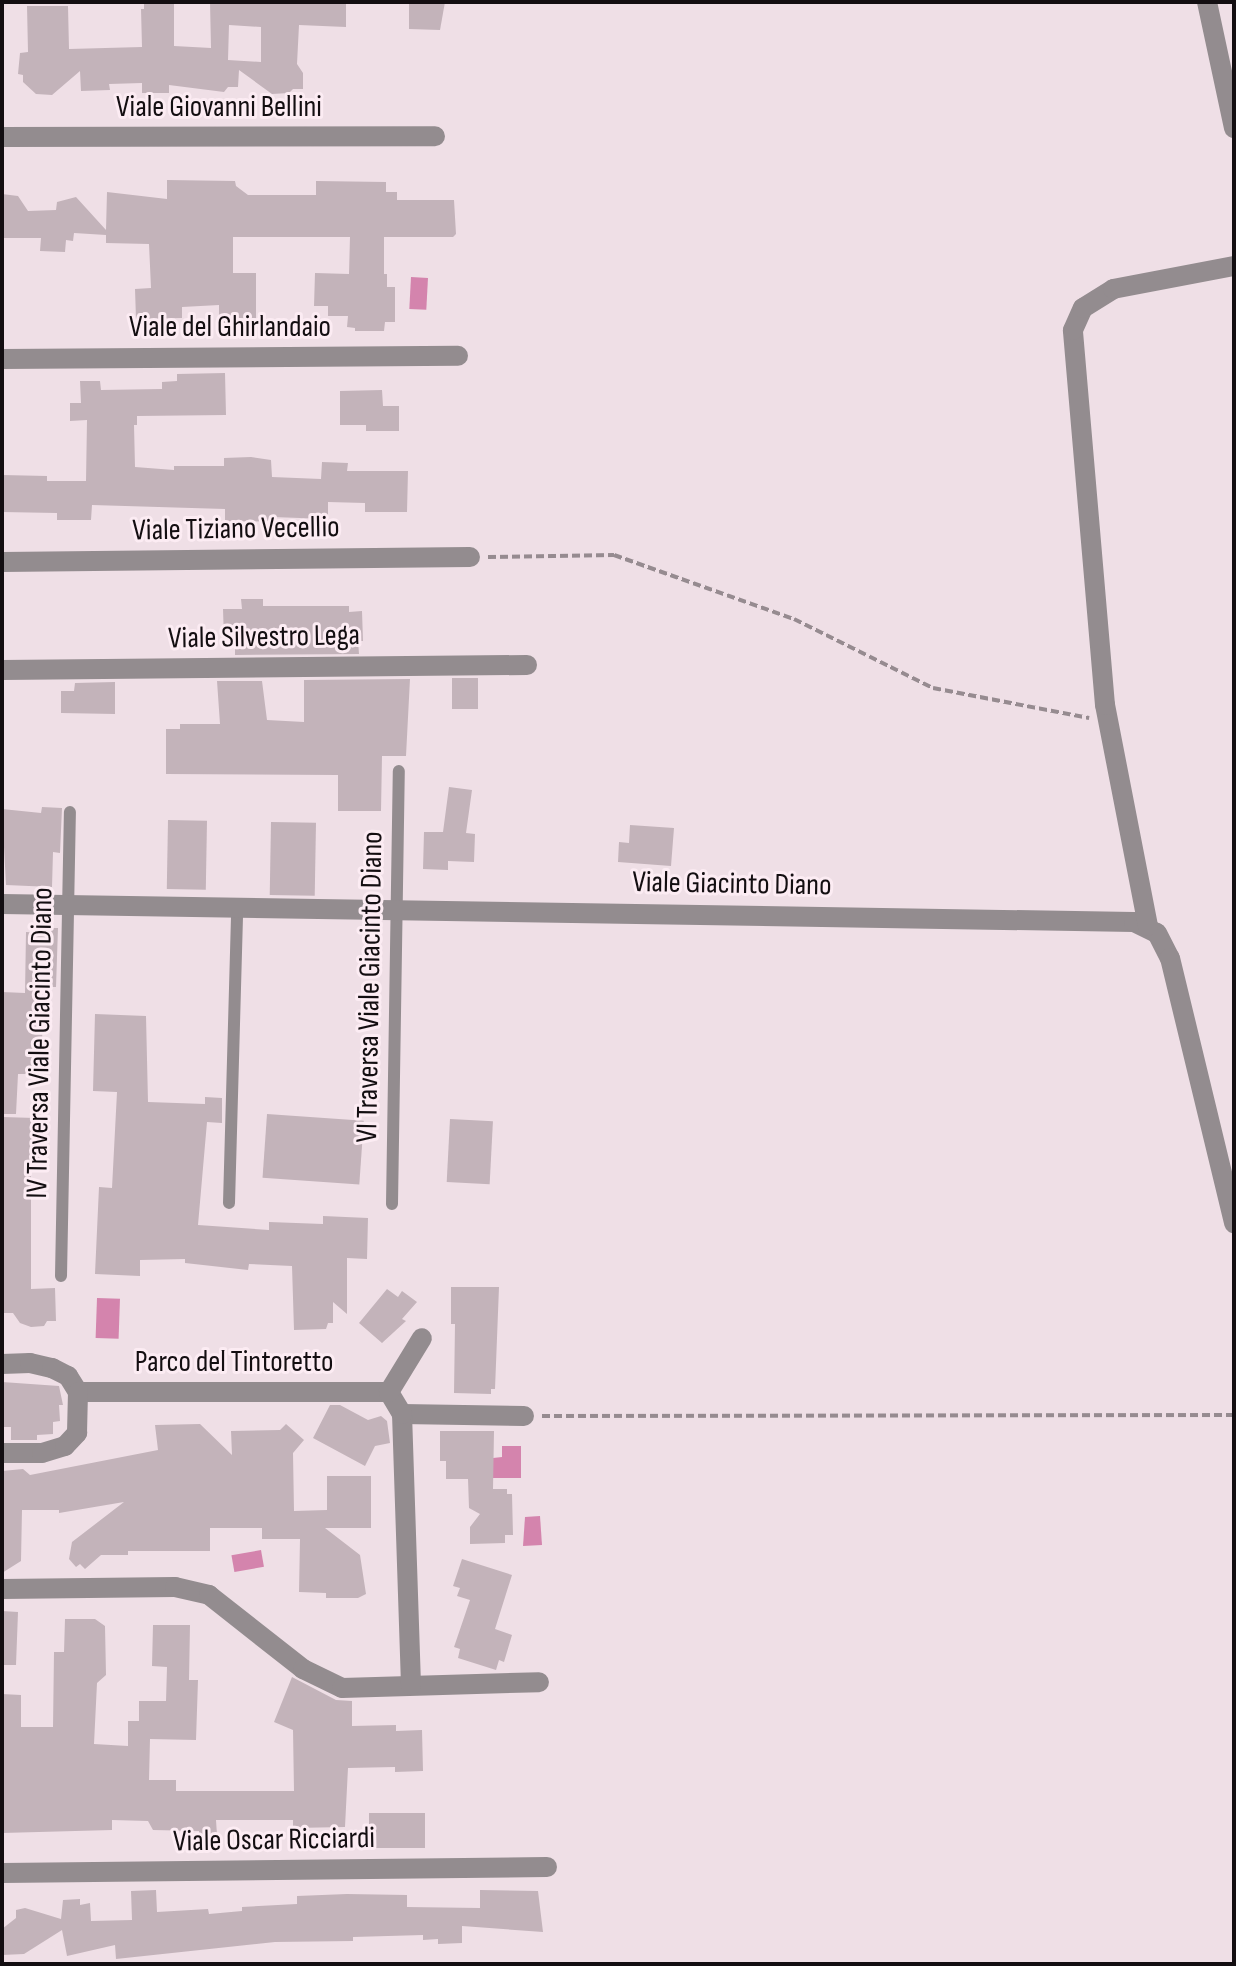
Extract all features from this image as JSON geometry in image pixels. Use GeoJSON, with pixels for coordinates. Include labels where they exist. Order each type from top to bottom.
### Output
{"type":"FeatureCollection","features":[{"type":"Feature","properties":{"kind":"street"},"geometry":{"type":"LineString","coordinates":[[1207,2],[1234,128]]}},
{"type":"Feature","properties":{"kind":"street","name":"Viale Giovanni Bellini"},"geometry":{"type":"LineString","coordinates":[[2,137],[435,136]]}},
{"type":"Feature","properties":{"kind":"street"},"geometry":{"type":"LineString","coordinates":[[1234,266],[1113,289],[1083,308],[1073,330],[1108,721],[1148,926],[1164,942],[1170,958],[1234,1223]]}},
{"type":"Feature","properties":{"kind":"street","name":"Viale del Ghirlandaio"},"geometry":{"type":"LineString","coordinates":[[2,359],[458,356]]}},
{"type":"Feature","properties":{"kind":"street","name":"Viale Tiziano Vecellio"},"geometry":{"type":"LineString","coordinates":[[2,562],[470,557]]}},
{"type":"Feature","properties":{"kind":"street","name":"Viale Silvestro Lega"},"geometry":{"type":"LineString","coordinates":[[2,670],[527,665]]}},
{"type":"Feature","properties":{"kind":"street","name":"Viale Giacinto Diano"},"geometry":{"type":"LineString","coordinates":[[2,904],[1109,919],[1148,926]]}},
{"type":"Feature","properties":{"kind":"street"},"geometry":{"type":"LineString","coordinates":[[411,1685],[402,1414],[389,1392],[422,1338]]}},
{"type":"Feature","properties":{"kind":"street"},"geometry":{"type":"LineString","coordinates":[[2,1364],[30,1363],[52,1368],[68,1376],[78,1392],[77,1433],[65,1446],[42,1453],[2,1453]]}},
{"type":"Feature","properties":{"kind":"street","name":"Parco del Tintoretto"},"geometry":{"type":"LineString","coordinates":[[78,1392],[389,1392]]}},
{"type":"Feature","properties":{"kind":"street"},"geometry":{"type":"LineString","coordinates":[[402,1414],[524,1416]]}},
{"type":"Feature","properties":{"kind":"street"},"geometry":{"type":"LineString","coordinates":[[2,1589],[175,1587],[209,1595],[303,1669],[342,1688],[539,1682]]}},
{"type":"Feature","properties":{"kind":"street","name":"Viale Oscar Ricciardi"},"geometry":{"type":"LineString","coordinates":[[2,1873],[547,1867]]}},
{"type":"Feature","properties":{"kind":"lane","name":"VI Traversa Viale Giacinto Diano"},"geometry":{"type":"LineString","coordinates":[[392,1204],[399,771]]}},
{"type":"Feature","properties":{"kind":"lane","name":"IV Traversa Viale Giacinto Diano"},"geometry":{"type":"LineString","coordinates":[[61,1276],[70,812]]}},
{"type":"Feature","properties":{"kind":"lane"},"geometry":{"type":"LineString","coordinates":[[229,1203],[237,908]]}},
{"type":"Feature","properties":{"kind":"path"},"geometry":{"type":"LineString","coordinates":[[470,557],[614,555],[794,619],[933,688],[1108,721]]}},
{"type":"Feature","properties":{"kind":"path"},"geometry":{"type":"LineString","coordinates":[[524,1416],[1234,1415]]}},
{"type":"Feature","properties":{"kind":"shaded area"},"geometry":{"type":"Polygon","coordinates":[[[411,277],[428,278],[426,310],[409,309],[411,277]]]}},
{"type":"Feature","properties":{"kind":"shaded area"},"geometry":{"type":"Polygon","coordinates":[[[97,1298],[120,1299],[119,1339],[96,1338],[97,1298]]]}},
{"type":"Feature","properties":{"kind":"shaded area"},"geometry":{"type":"Polygon","coordinates":[[[502,1446],[521,1446],[521,1478],[491,1478],[493,1458],[502,1457],[502,1446]]]}},
{"type":"Feature","properties":{"kind":"shaded area"},"geometry":{"type":"Polygon","coordinates":[[[540,1516],[542,1545],[523,1546],[525,1517],[540,1516]]]}},
{"type":"Feature","properties":{"kind":"shaded area"},"geometry":{"type":"Polygon","coordinates":[[[261,1550],[264,1567],[234,1572],[231,1555],[261,1550]]]}},
{"type":"Feature","properties":{"kind":"building"},"geometry":{"type":"Polygon","coordinates":[[[144,2],[174,2],[174,46],[211,48],[210,2],[346,2],[346,27],[299,25],[297,64],[303,73],[303,89],[293,89],[289,93],[272,94],[239,70],[238,87],[228,87],[224,92],[169,85],[169,93],[142,93],[142,83],[109,84],[110,90],[81,91],[80,71],[52,95],[36,94],[23,82],[23,75],[18,74],[20,53],[28,52],[27,6],[68,6],[69,49],[142,47],[141,9],[144,9],[144,2]],[[229,25],[228,60],[261,62],[261,27],[229,25]]]}},
{"type":"Feature","properties":{"kind":"building"},"geometry":{"type":"Polygon","coordinates":[[[409,2],[445,2],[440,30],[409,29],[409,2]]]}},
{"type":"Feature","properties":{"kind":"building"},"geometry":{"type":"Polygon","coordinates":[[[167,180],[235,181],[236,186],[248,195],[316,195],[316,181],[386,182],[386,192],[397,192],[397,200],[454,200],[456,234],[453,237],[384,237],[384,274],[387,274],[387,287],[395,287],[395,322],[385,322],[384,331],[355,331],[355,328],[347,327],[348,316],[328,316],[328,306],[314,306],[315,273],[349,274],[350,237],[233,237],[233,273],[256,273],[256,318],[236,318],[236,323],[219,323],[219,305],[182,307],[182,318],[136,319],[135,289],[151,288],[149,244],[106,243],[106,235],[74,233],[73,241],[66,240],[65,252],[40,251],[41,238],[2,238],[2,194],[18,196],[28,211],[56,210],[57,202],[76,197],[106,230],[107,192],[167,199],[167,180]]]}},
{"type":"Feature","properties":{"kind":"building"},"geometry":{"type":"Polygon","coordinates":[[[225,373],[226,415],[137,416],[137,425],[134,425],[135,467],[174,470],[174,466],[224,466],[224,458],[251,457],[271,460],[272,477],[321,479],[322,462],[348,463],[347,471],[408,471],[407,512],[365,512],[365,503],[328,502],[328,519],[272,517],[272,521],[225,522],[225,509],[92,505],[91,520],[57,520],[57,513],[2,512],[2,475],[47,476],[47,481],[86,481],[87,420],[70,421],[70,403],[81,403],[80,381],[100,381],[101,390],[162,389],[162,382],[177,381],[177,374],[225,373]]]}},
{"type":"Feature","properties":{"kind":"building"},"geometry":{"type":"Polygon","coordinates":[[[382,390],[383,406],[399,406],[399,431],[366,431],[366,425],[340,425],[340,391],[382,390]]]}},
{"type":"Feature","properties":{"kind":"building"},"geometry":{"type":"Polygon","coordinates":[[[241,599],[263,599],[263,606],[349,606],[349,612],[362,611],[363,641],[358,641],[359,654],[235,655],[235,647],[230,647],[230,640],[224,640],[223,609],[242,609],[241,599]]]}},
{"type":"Feature","properties":{"kind":"building"},"geometry":{"type":"Polygon","coordinates":[[[452,678],[478,678],[478,709],[452,709],[452,678]]]}},
{"type":"Feature","properties":{"kind":"building"},"geometry":{"type":"Polygon","coordinates":[[[410,679],[406,756],[382,756],[381,811],[338,811],[338,775],[166,774],[166,729],[180,729],[180,724],[220,724],[217,681],[262,681],[267,720],[304,722],[304,680],[410,679]]]}},
{"type":"Feature","properties":{"kind":"building"},"geometry":{"type":"Polygon","coordinates":[[[115,682],[115,714],[61,713],[61,691],[74,691],[75,683],[115,682]]]}},
{"type":"Feature","properties":{"kind":"building"},"geometry":{"type":"Polygon","coordinates":[[[449,787],[472,790],[466,833],[475,834],[474,862],[448,861],[448,870],[423,869],[424,832],[443,832],[449,787]]]}},
{"type":"Feature","properties":{"kind":"building"},"geometry":{"type":"Polygon","coordinates":[[[42,807],[62,808],[60,853],[53,852],[52,887],[6,885],[2,809],[41,813],[42,807]]]}},
{"type":"Feature","properties":{"kind":"building"},"geometry":{"type":"Polygon","coordinates":[[[168,820],[207,821],[206,890],[167,889],[168,820]]]}},
{"type":"Feature","properties":{"kind":"building"},"geometry":{"type":"Polygon","coordinates":[[[271,822],[316,823],[315,896],[270,895],[271,822]]]}},
{"type":"Feature","properties":{"kind":"building"},"geometry":{"type":"Polygon","coordinates":[[[630,825],[674,828],[671,866],[618,862],[619,842],[629,843],[630,825]]]}},
{"type":"Feature","properties":{"kind":"building"},"geometry":{"type":"Polygon","coordinates":[[[41,928],[58,928],[56,987],[43,987],[42,1053],[38,1052],[37,1074],[18,1074],[16,1114],[2,1114],[2,992],[25,993],[26,932],[41,933],[41,928]]]}},
{"type":"Feature","properties":{"kind":"building"},"geometry":{"type":"Polygon","coordinates":[[[95,1014],[146,1016],[148,1102],[205,1104],[205,1097],[222,1098],[222,1123],[207,1122],[198,1225],[269,1230],[269,1222],[323,1224],[323,1216],[368,1218],[367,1259],[347,1258],[347,1314],[333,1302],[333,1323],[328,1323],[326,1329],[294,1330],[292,1266],[249,1264],[248,1270],[185,1263],[185,1259],[140,1260],[140,1276],[95,1274],[99,1187],[112,1188],[117,1092],[93,1091],[95,1014]]]}},
{"type":"Feature","properties":{"kind":"building"},"geometry":{"type":"Polygon","coordinates":[[[267,1114],[364,1121],[359,1185],[263,1178],[267,1114]]]}},
{"type":"Feature","properties":{"kind":"building"},"geometry":{"type":"Polygon","coordinates":[[[2,1117],[35,1118],[35,1139],[45,1139],[44,1167],[31,1167],[31,1289],[55,1288],[56,1321],[47,1321],[44,1326],[31,1327],[20,1323],[13,1313],[4,1313],[2,1117]]]}},
{"type":"Feature","properties":{"kind":"building"},"geometry":{"type":"Polygon","coordinates":[[[450,1119],[493,1121],[490,1184],[447,1182],[450,1119]]]}},
{"type":"Feature","properties":{"kind":"building"},"geometry":{"type":"Polygon","coordinates":[[[451,1287],[499,1287],[495,1389],[491,1389],[491,1394],[454,1393],[455,1324],[451,1324],[451,1287]]]}},
{"type":"Feature","properties":{"kind":"building"},"geometry":{"type":"Polygon","coordinates":[[[387,1289],[398,1297],[402,1291],[417,1302],[402,1319],[406,1321],[382,1343],[359,1323],[387,1289]]]}},
{"type":"Feature","properties":{"kind":"building"},"geometry":{"type":"Polygon","coordinates":[[[2,1382],[59,1386],[63,1405],[59,1405],[60,1421],[53,1422],[53,1434],[37,1435],[37,1440],[11,1440],[11,1427],[2,1427],[2,1382]]]}},
{"type":"Feature","properties":{"kind":"building"},"geometry":{"type":"Polygon","coordinates":[[[330,1405],[340,1405],[368,1420],[381,1416],[387,1421],[390,1443],[375,1446],[365,1466],[313,1438],[330,1405]]]}},
{"type":"Feature","properties":{"kind":"building"},"geometry":{"type":"Polygon","coordinates":[[[200,1424],[232,1455],[231,1431],[280,1430],[286,1424],[304,1440],[293,1453],[294,1511],[327,1510],[327,1476],[371,1476],[371,1528],[325,1528],[360,1555],[366,1594],[358,1598],[326,1598],[326,1593],[299,1592],[300,1539],[262,1539],[262,1528],[210,1528],[210,1551],[128,1551],[128,1555],[101,1555],[85,1569],[80,1564],[76,1567],[69,1559],[72,1542],[124,1502],[59,1513],[59,1510],[22,1510],[21,1561],[2,1573],[2,1471],[23,1469],[30,1475],[158,1450],[155,1425],[200,1424]]]}},
{"type":"Feature","properties":{"kind":"building"},"geometry":{"type":"Polygon","coordinates":[[[440,1431],[494,1431],[493,1489],[507,1489],[507,1494],[512,1494],[513,1535],[505,1535],[505,1543],[470,1544],[470,1527],[480,1514],[469,1508],[468,1479],[446,1479],[446,1461],[440,1461],[440,1431]]]}},
{"type":"Feature","properties":{"kind":"building"},"geometry":{"type":"Polygon","coordinates":[[[462,1559],[512,1575],[495,1629],[512,1635],[504,1662],[499,1660],[496,1670],[458,1658],[460,1649],[454,1647],[470,1600],[457,1596],[460,1588],[453,1586],[462,1559]]]}},
{"type":"Feature","properties":{"kind":"building"},"geometry":{"type":"Polygon","coordinates":[[[2,1611],[18,1612],[16,1665],[2,1665],[2,1611]]]}},
{"type":"Feature","properties":{"kind":"building"},"geometry":{"type":"Polygon","coordinates":[[[65,1619],[95,1619],[105,1626],[106,1675],[97,1683],[94,1744],[128,1746],[128,1721],[139,1721],[139,1701],[166,1701],[167,1667],[152,1666],[153,1625],[190,1625],[189,1680],[198,1680],[196,1740],[150,1739],[149,1780],[176,1780],[176,1791],[294,1791],[293,1730],[274,1722],[292,1677],[336,1700],[352,1701],[352,1726],[396,1725],[396,1731],[422,1730],[423,1771],[395,1772],[395,1767],[348,1768],[345,1827],[293,1828],[293,1820],[216,1820],[217,1835],[199,1835],[199,1831],[153,1830],[148,1821],[112,1820],[112,1830],[2,1833],[2,1694],[21,1695],[21,1727],[53,1727],[54,1652],[64,1652],[65,1619]]]}},
{"type":"Feature","properties":{"kind":"building"},"geometry":{"type":"Polygon","coordinates":[[[369,1813],[425,1813],[425,1848],[369,1848],[369,1813]]]}},
{"type":"Feature","properties":{"kind":"building"},"geometry":{"type":"Polygon","coordinates":[[[156,1890],[157,1912],[208,1909],[209,1914],[242,1911],[242,1907],[297,1904],[297,1896],[347,1894],[407,1895],[407,1907],[480,1908],[480,1890],[538,1891],[543,1932],[462,1926],[462,1943],[438,1944],[438,1939],[423,1940],[423,1935],[353,1937],[353,1941],[275,1942],[116,1959],[115,1945],[67,1956],[62,1930],[24,1954],[2,1955],[2,1929],[16,1918],[16,1910],[25,1908],[61,1919],[63,1900],[80,1899],[80,1905],[90,1903],[91,1921],[132,1920],[131,1891],[156,1890]]]}}]}
